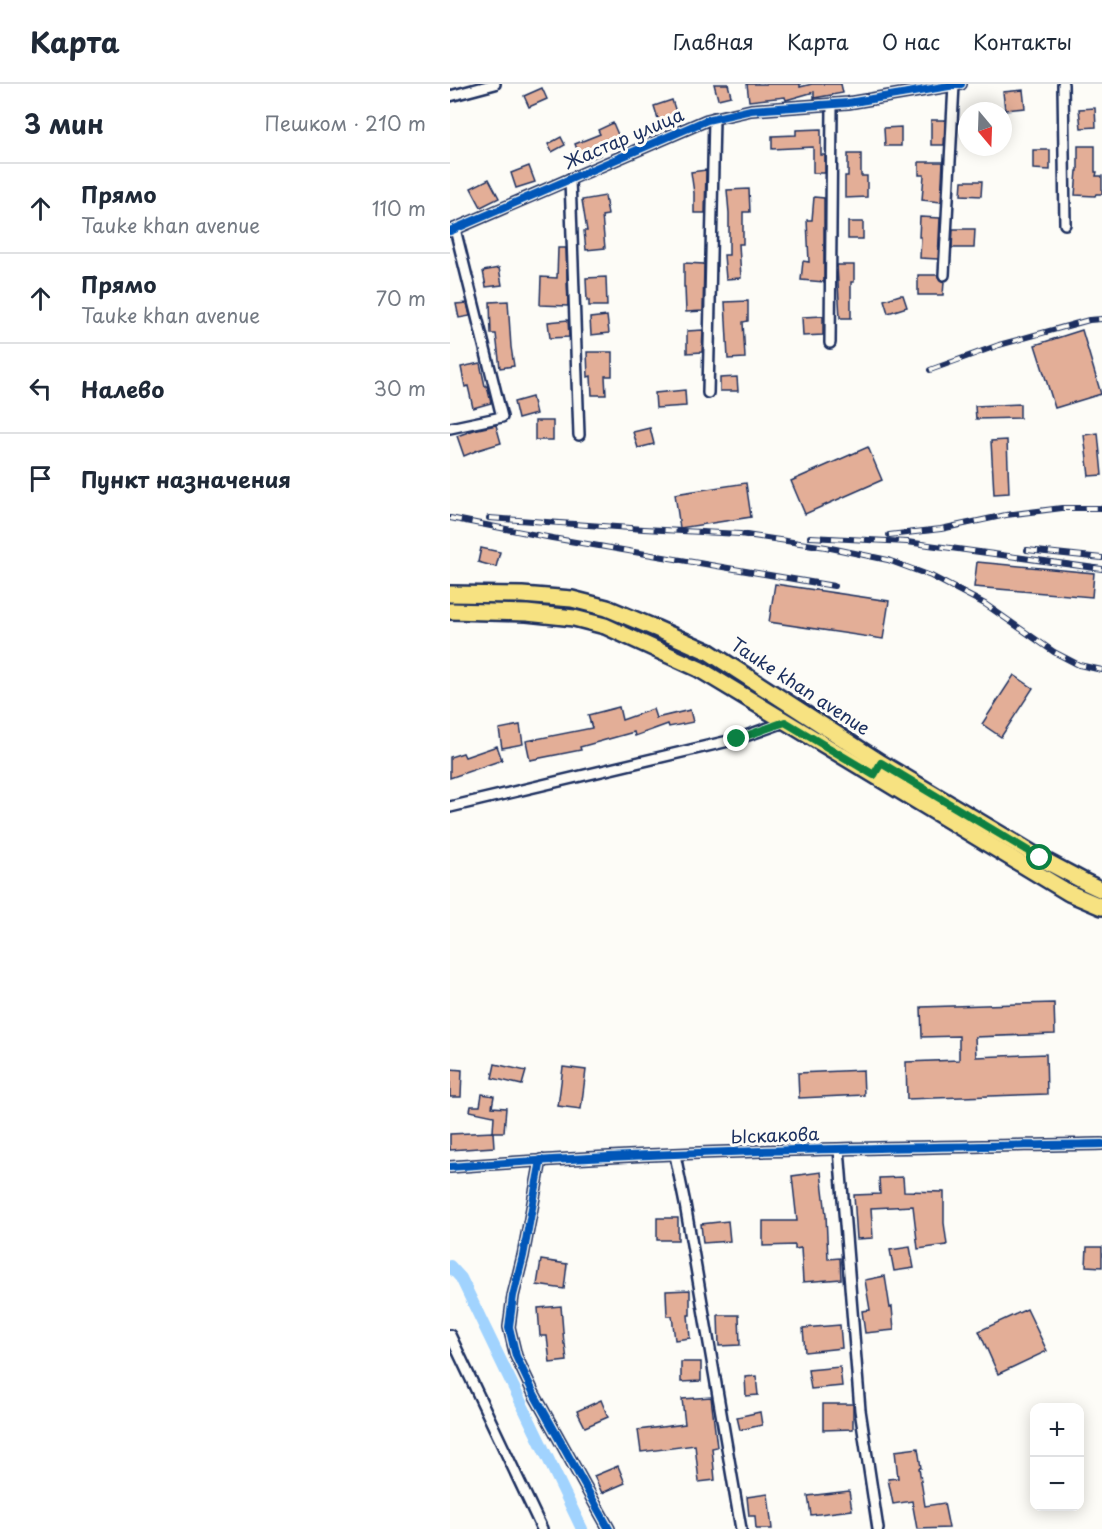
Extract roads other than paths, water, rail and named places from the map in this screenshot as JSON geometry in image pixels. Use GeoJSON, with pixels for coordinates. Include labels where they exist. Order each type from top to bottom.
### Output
{"type":"FeatureCollection","features":[{"type":"Feature","properties":{"kind":"main road","name":"Tauke khan avenue"},"geometry":{"type":"LineString","coordinates":[[450,594],[522,595],[572,599],[607,608],[709,652],[878,769],[1070,893],[1102,907]]}},
{"type":"Feature","properties":{"kind":"main road","name":"Tauke khan avenue"},"geometry":{"type":"LineString","coordinates":[[450,611],[527,613],[574,618],[605,626],[699,669],[785,722],[878,769],[1102,890]]}},
{"type":"Feature","properties":{"kind":"main road"},"geometry":{"type":"LineString","coordinates":[[699,669],[709,652]]}},
{"type":"Feature","properties":{"kind":"street"},"geometry":{"type":"LineString","coordinates":[[450,96],[495,84]]}},
{"type":"Feature","properties":{"kind":"street"},"geometry":{"type":"LineString","coordinates":[[1063,84],[1065,224]]}},
{"type":"Feature","properties":{"kind":"street"},"geometry":{"type":"LineString","coordinates":[[944,275],[957,85]]}},
{"type":"Feature","properties":{"kind":"street","name":"Жастар улица"},"geometry":{"type":"LineString","coordinates":[[452,230],[707,120],[751,110],[848,104],[957,85]]}},
{"type":"Feature","properties":{"kind":"street"},"geometry":{"type":"LineString","coordinates":[[830,343],[832,105]]}},
{"type":"Feature","properties":{"kind":"street"},"geometry":{"type":"LineString","coordinates":[[708,393],[714,118]]}},
{"type":"Feature","properties":{"kind":"street"},"geometry":{"type":"LineString","coordinates":[[570,179],[579,435]]}},
{"type":"Feature","properties":{"kind":"street"},"geometry":{"type":"LineString","coordinates":[[450,428],[502,417],[452,230]]}},
{"type":"Feature","properties":{"kind":"street"},"geometry":{"type":"LineString","coordinates":[[450,807],[737,739],[785,722]]}},
{"type":"Feature","properties":{"kind":"street","name":"Ыскакова"},"geometry":{"type":"LineString","coordinates":[[450,1167],[541,1160],[838,1149],[1102,1144]]}},
{"type":"Feature","properties":{"kind":"street"},"geometry":{"type":"LineString","coordinates":[[838,1149],[860,1410],[878,1529]]}},
{"type":"Feature","properties":{"kind":"street"},"geometry":{"type":"LineString","coordinates":[[675,1155],[741,1529]]}},
{"type":"Feature","properties":{"kind":"street"},"geometry":{"type":"LineString","coordinates":[[541,1160],[513,1296],[509,1328],[516,1356],[609,1529]]}},
{"type":"Feature","properties":{"kind":"street"},"geometry":{"type":"LineString","coordinates":[[450,1335],[542,1529]]}},
{"type":"Feature","properties":{"kind":"waterway"},"geometry":{"type":"LineString","coordinates":[[450,1266],[461,1278],[582,1529]]}},
{"type":"Feature","properties":{"kind":"railway"},"geometry":{"type":"LineString","coordinates":[[930,370],[999,345],[1089,320],[1102,319]]}},
{"type":"Feature","properties":{"kind":"railway"},"geometry":{"type":"LineString","coordinates":[[889,535],[941,529],[1006,515],[1062,508],[1102,508]]}},
{"type":"Feature","properties":{"kind":"railway"},"geometry":{"type":"LineString","coordinates":[[450,518],[552,538],[834,586]]}},
{"type":"Feature","properties":{"kind":"railway"},"geometry":{"type":"LineString","coordinates":[[489,518],[740,534],[826,547],[888,560],[931,576],[985,604],[1054,652],[1079,665],[1102,670]]}},
{"type":"Feature","properties":{"kind":"railway"},"geometry":{"type":"LineString","coordinates":[[810,537],[907,542],[1102,569]]}},
{"type":"Feature","properties":{"kind":"railway"},"geometry":{"type":"LineString","coordinates":[[1027,550],[1102,558]]}}]}
